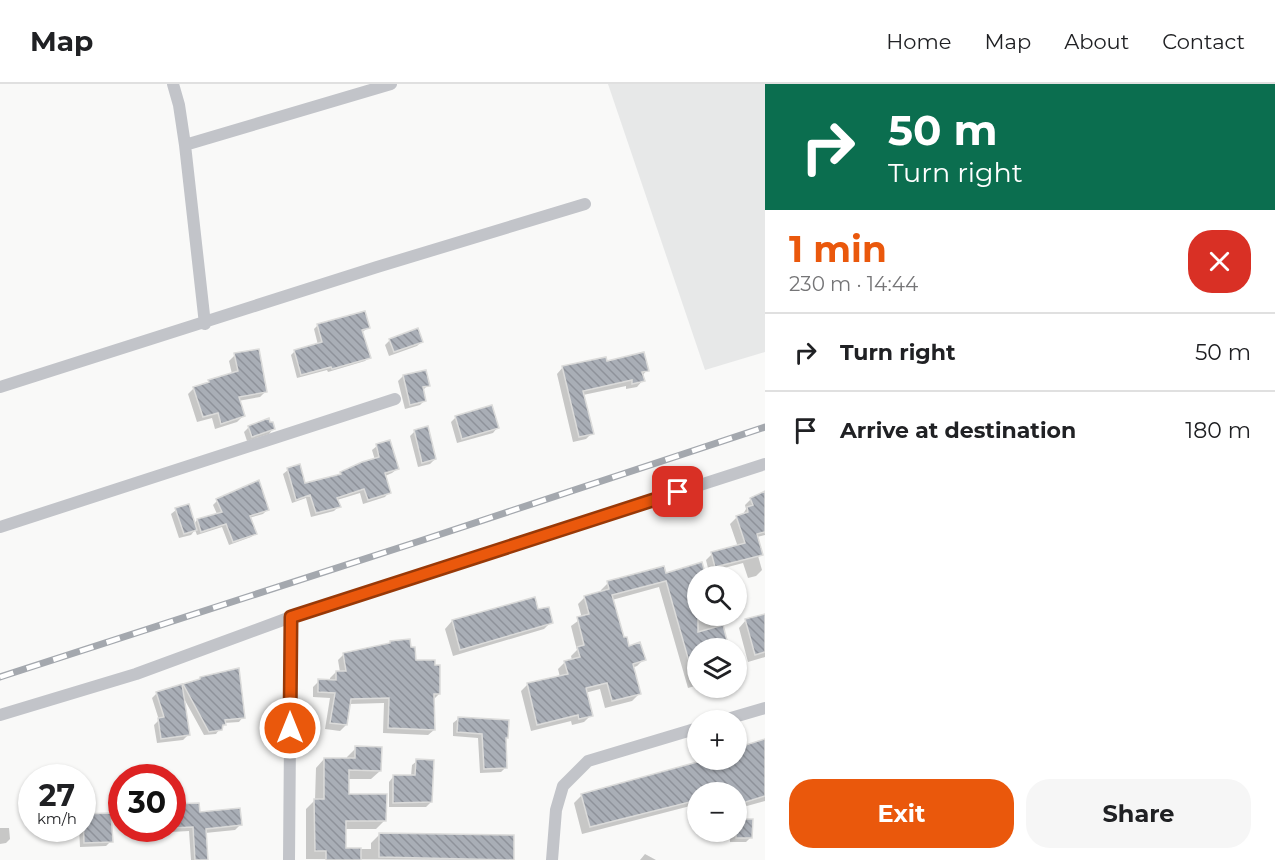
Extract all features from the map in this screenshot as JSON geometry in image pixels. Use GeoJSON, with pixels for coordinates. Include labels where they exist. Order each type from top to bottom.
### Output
{"type":"FeatureCollection","features":[{"type":"Feature","properties":{"kind":"street"},"geometry":{"type":"LineString","coordinates":[[173,84],[179,105],[185,145],[205,324]]}},
{"type":"Feature","properties":{"kind":"street"},"geometry":{"type":"LineString","coordinates":[[185,145],[391,84]]}},
{"type":"Feature","properties":{"kind":"street"},"geometry":{"type":"LineString","coordinates":[[0,387],[205,324],[377,267],[585,204]]}},
{"type":"Feature","properties":{"kind":"street"},"geometry":{"type":"LineString","coordinates":[[0,527],[396,399]]}},
{"type":"Feature","properties":{"kind":"street"},"geometry":{"type":"LineString","coordinates":[[0,715],[136,674],[291,617],[765,464]]}},
{"type":"Feature","properties":{"kind":"street"},"geometry":{"type":"LineString","coordinates":[[289,860],[291,617]]}},
{"type":"Feature","properties":{"kind":"street"},"geometry":{"type":"LineString","coordinates":[[747,713],[765,708]]}},
{"type":"Feature","properties":{"kind":"street"},"geometry":{"type":"LineString","coordinates":[[552,860],[556,810],[563,786],[588,761],[687,731]]}},
{"type":"Feature","properties":{"kind":"shaded area"},"geometry":{"type":"Polygon","coordinates":[[[608,84],[765,84],[765,352],[705,370],[608,84]]]}},
{"type":"Feature","properties":{"kind":"building"},"geometry":{"type":"Polygon","coordinates":[[[365,311],[370,328],[362,330],[371,358],[301,375],[294,350],[322,342],[317,324],[365,311]]]}},
{"type":"Feature","properties":{"kind":"building"},"geometry":{"type":"Polygon","coordinates":[[[418,328],[423,342],[394,352],[389,339],[418,328]]]}},
{"type":"Feature","properties":{"kind":"building"},"geometry":{"type":"Polygon","coordinates":[[[259,349],[267,392],[239,397],[245,416],[221,424],[218,413],[203,417],[193,387],[238,371],[234,353],[259,349]]]}},
{"type":"Feature","properties":{"kind":"building"},"geometry":{"type":"Polygon","coordinates":[[[644,352],[649,371],[642,372],[645,381],[632,384],[632,380],[583,391],[594,434],[579,437],[562,366],[606,357],[607,361],[644,352]]]}},
{"type":"Feature","properties":{"kind":"building"},"geometry":{"type":"Polygon","coordinates":[[[426,370],[430,386],[423,387],[426,401],[410,405],[403,375],[426,370]]]}},
{"type":"Feature","properties":{"kind":"building"},"geometry":{"type":"Polygon","coordinates":[[[492,405],[499,428],[462,439],[455,416],[492,405]]]}},
{"type":"Feature","properties":{"kind":"building"},"geometry":{"type":"Polygon","coordinates":[[[269,418],[275,429],[252,437],[248,426],[269,418]]]}},
{"type":"Feature","properties":{"kind":"building"},"geometry":{"type":"Polygon","coordinates":[[[428,426],[436,459],[422,463],[414,430],[428,426]]]}},
{"type":"Feature","properties":{"kind":"building"},"geometry":{"type":"Polygon","coordinates":[[[390,440],[399,469],[385,473],[391,493],[368,500],[364,489],[337,498],[341,507],[316,513],[310,495],[296,500],[287,468],[300,464],[305,483],[341,474],[340,472],[362,462],[379,457],[376,444],[390,440]]]}},
{"type":"Feature","properties":{"kind":"building"},"geometry":{"type":"Polygon","coordinates":[[[259,480],[269,510],[250,516],[257,534],[233,542],[226,524],[201,532],[197,519],[222,512],[216,499],[259,480]]]}},
{"type":"Feature","properties":{"kind":"building"},"geometry":{"type":"Polygon","coordinates":[[[765,491],[765,533],[757,534],[763,555],[715,566],[711,552],[745,543],[736,516],[748,512],[747,507],[753,505],[750,498],[765,491]]]}},
{"type":"Feature","properties":{"kind":"building"},"geometry":{"type":"Polygon","coordinates":[[[189,504],[197,530],[184,534],[175,508],[189,504]]]}},
{"type":"Feature","properties":{"kind":"building"},"geometry":{"type":"Polygon","coordinates":[[[702,562],[703,566],[689,566],[702,562]]]}},
{"type":"Feature","properties":{"kind":"building"},"geometry":{"type":"Polygon","coordinates":[[[664,566],[666,573],[687,567],[687,626],[698,626],[698,632],[723,626],[726,638],[687,638],[687,654],[666,581],[612,595],[624,637],[627,637],[629,646],[640,642],[646,660],[633,664],[641,694],[612,701],[607,683],[586,688],[593,716],[579,719],[578,715],[537,725],[527,683],[568,674],[564,661],[580,657],[577,647],[584,645],[577,617],[589,614],[584,596],[609,589],[607,581],[664,566]]]}},
{"type":"Feature","properties":{"kind":"building"},"geometry":{"type":"Polygon","coordinates":[[[535,597],[538,609],[549,607],[553,623],[460,650],[452,620],[535,597]]]}},
{"type":"Feature","properties":{"kind":"building"},"geometry":{"type":"Polygon","coordinates":[[[765,614],[765,652],[755,655],[747,618],[765,614]]]}},
{"type":"Feature","properties":{"kind":"building"},"geometry":{"type":"Polygon","coordinates":[[[410,639],[411,647],[415,647],[416,660],[435,660],[435,665],[440,665],[440,694],[434,694],[435,730],[388,728],[389,698],[351,699],[347,725],[330,723],[335,693],[318,692],[318,679],[336,680],[336,671],[346,671],[343,653],[390,643],[390,641],[410,639]]]}},
{"type":"Feature","properties":{"kind":"building"},"geometry":{"type":"Polygon","coordinates":[[[239,668],[245,718],[225,720],[226,725],[223,725],[222,730],[209,732],[183,684],[200,679],[200,677],[239,668]]]}},
{"type":"Feature","properties":{"kind":"building"},"geometry":{"type":"Polygon","coordinates":[[[182,684],[190,735],[161,739],[158,718],[164,717],[156,692],[182,684]]]}},
{"type":"Feature","properties":{"kind":"building"},"geometry":{"type":"Polygon","coordinates":[[[458,717],[509,720],[508,738],[506,738],[507,768],[484,769],[482,734],[457,732],[458,717]]]}},
{"type":"Feature","properties":{"kind":"building"},"geometry":{"type":"Polygon","coordinates":[[[765,739],[765,796],[747,802],[747,782],[687,782],[687,803],[590,827],[581,794],[687,765],[687,770],[747,770],[747,745],[765,739]]]}},
{"type":"Feature","properties":{"kind":"building"},"geometry":{"type":"Polygon","coordinates":[[[355,746],[382,747],[381,771],[349,770],[349,794],[387,794],[386,821],[346,821],[346,848],[361,848],[361,860],[326,860],[326,851],[315,851],[314,799],[324,799],[324,758],[355,758],[355,746]]]}},
{"type":"Feature","properties":{"kind":"building"},"geometry":{"type":"Polygon","coordinates":[[[416,759],[434,760],[432,802],[393,803],[393,775],[415,775],[416,759]]]}},
{"type":"Feature","properties":{"kind":"building"},"geometry":{"type":"Polygon","coordinates":[[[186,803],[199,803],[200,812],[240,808],[242,825],[206,829],[208,860],[195,860],[193,827],[186,827],[186,803]]]}},
{"type":"Feature","properties":{"kind":"building"},"geometry":{"type":"Polygon","coordinates":[[[108,813],[108,842],[113,842],[84,843],[96,842],[96,814],[108,813]]]}},
{"type":"Feature","properties":{"kind":"building"},"geometry":{"type":"Polygon","coordinates":[[[747,819],[753,819],[752,838],[747,838],[747,819]]]}},
{"type":"Feature","properties":{"kind":"building"},"geometry":{"type":"Polygon","coordinates":[[[379,833],[514,835],[514,860],[379,857],[379,833]]]}},
{"type":"Feature","properties":{"kind":"railway"},"geometry":{"type":"LineString","coordinates":[[0,677],[765,427]]}},
{"type":"Feature","properties":{"kind":"route"},"geometry":{"type":"LineString","coordinates":[[290,728],[291,617],[678,492]]}}]}
